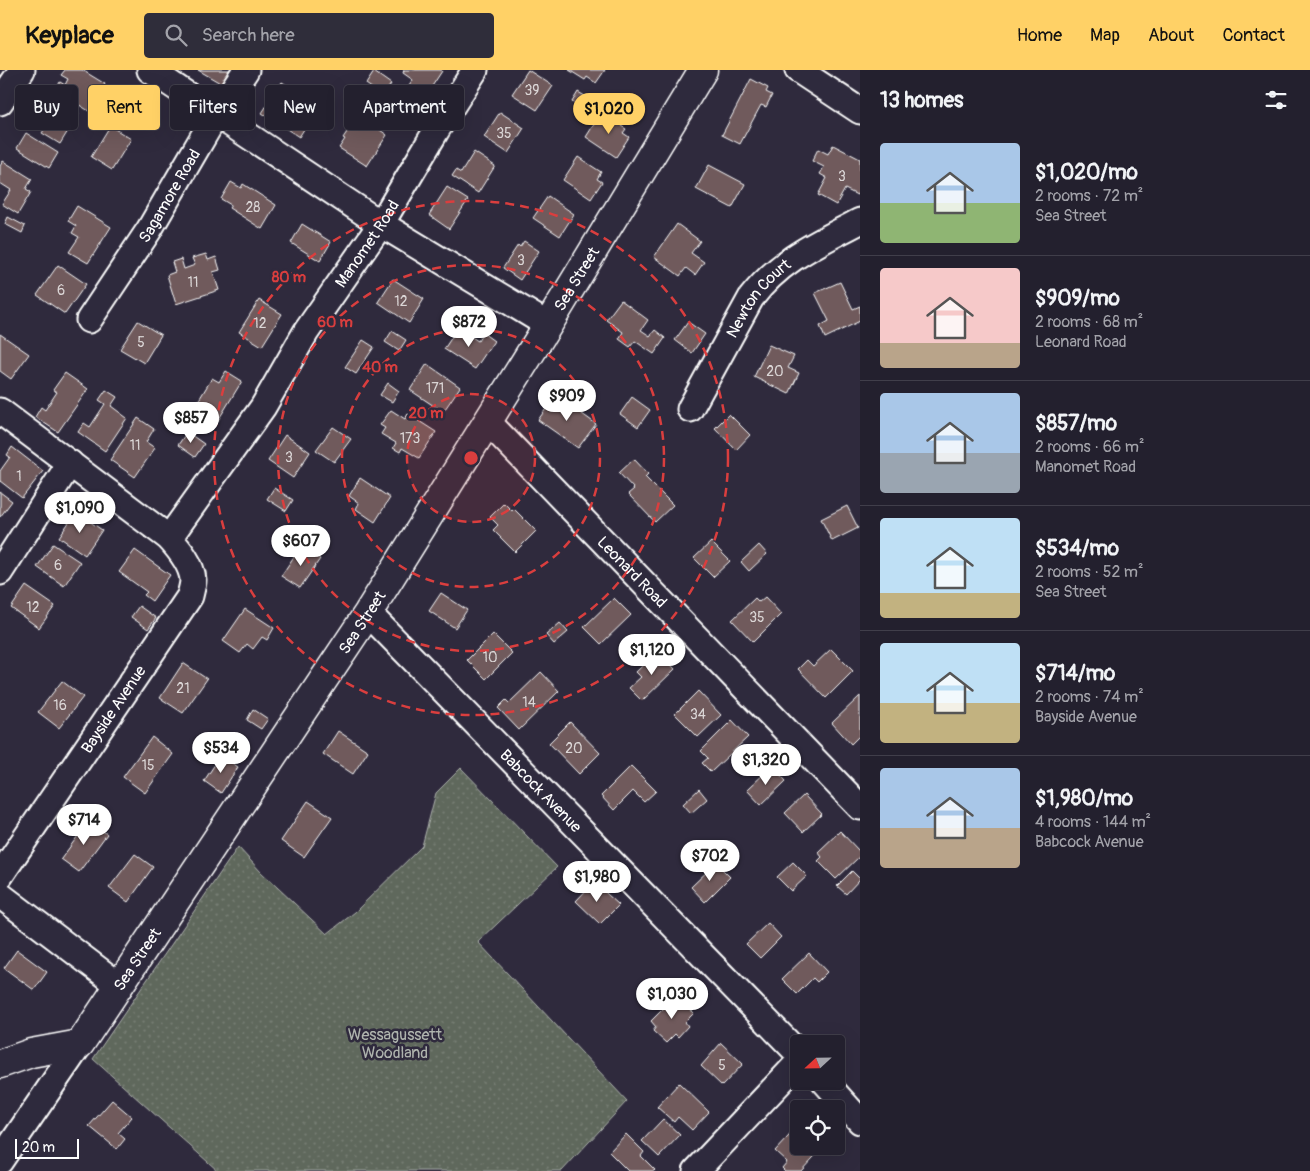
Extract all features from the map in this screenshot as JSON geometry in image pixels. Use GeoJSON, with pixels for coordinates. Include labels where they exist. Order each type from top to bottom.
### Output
{"type":"FeatureCollection","features":[{"type":"Feature","properties":{"kind":"street"},"geometry":{"type":"LineString","coordinates":[[0,102],[22,70]]}},
{"type":"Feature","properties":{"kind":"street"},"geometry":{"type":"LineString","coordinates":[[150,70],[173,85]]}},
{"type":"Feature","properties":{"kind":"street","name":"Sagamore Road"},"geometry":{"type":"LineString","coordinates":[[236,85],[246,70]]}},
{"type":"Feature","properties":{"kind":"street","name":"Manomet Road"},"geometry":{"type":"LineString","coordinates":[[169,538],[263,407],[306,332],[382,224],[436,131],[475,70]]}},
{"type":"Feature","properties":{"kind":"street","name":"Sea Street"},"geometry":{"type":"LineString","coordinates":[[0,1162],[120,986],[368,613],[548,325],[703,70]]}},
{"type":"Feature","properties":{"kind":"street"},"geometry":{"type":"LineString","coordinates":[[798,70],[860,111]]}},
{"type":"Feature","properties":{"kind":"street","name":"Sagamore Road"},"geometry":{"type":"LineString","coordinates":[[89,320],[149,230],[208,130]]}},
{"type":"Feature","properties":{"kind":"street"},"geometry":{"type":"LineString","coordinates":[[241,130],[382,224],[548,325]]}},
{"type":"Feature","properties":{"kind":"street","name":"Newton Court"},"geometry":{"type":"LineString","coordinates":[[690,408],[751,298],[764,282],[801,252],[860,221]]}},
{"type":"Feature","properties":{"kind":"street","name":"Bayside Avenue"},"geometry":{"type":"LineString","coordinates":[[0,411],[169,538],[180,550],[189,566],[193,580],[190,596],[0,876]]}},
{"type":"Feature","properties":{"kind":"street","name":"Leonard Road"},"geometry":{"type":"LineString","coordinates":[[488,422],[860,806]]}},
{"type":"Feature","properties":{"kind":"street"},"geometry":{"type":"LineString","coordinates":[[0,572],[70,463]]}},
{"type":"Feature","properties":{"kind":"street","name":"Babcock Avenue"},"geometry":{"type":"LineString","coordinates":[[368,613],[448,692],[790,1045]]}},
{"type":"Feature","properties":{"kind":"street"},"geometry":{"type":"LineString","coordinates":[[0,895],[120,986]]}},
{"type":"Feature","properties":{"kind":"street"},"geometry":{"type":"LineString","coordinates":[[0,1064],[31,1053],[80,1044]]}},
{"type":"Feature","properties":{"kind":"street"},"geometry":{"type":"LineString","coordinates":[[696,1171],[790,1072]]}},
{"type":"Feature","properties":{"kind":"street"},"geometry":{"type":"LineString","coordinates":[[832,1090],[860,1121]]}},
{"type":"Feature","properties":{"kind":"green space","name":"Wessagussett Woodland"},"geometry":{"type":"Polygon","coordinates":[[[461,768],[557,867],[478,942],[627,1101],[562,1171],[218,1171],[93,1059],[238,847],[261,872],[327,934],[355,912],[422,846],[436,793],[461,768]]]}},
{"type":"Feature","properties":{"kind":"building"},"geometry":{"type":"Polygon","coordinates":[[[65,70],[82,70],[105,84],[88,85],[88,110],[78,104],[78,85],[65,85],[68,79],[61,75],[65,70]]]}},
{"type":"Feature","properties":{"kind":"building"},"geometry":{"type":"Polygon","coordinates":[[[198,70],[231,70],[222,84],[198,70]]]}},
{"type":"Feature","properties":{"kind":"building"},"geometry":{"type":"Polygon","coordinates":[[[404,70],[442,71],[433,85],[410,85],[413,80],[403,73],[404,70]]]}},
{"type":"Feature","properties":{"kind":"building"},"geometry":{"type":"Polygon","coordinates":[[[528,70],[553,86],[537,110],[512,94],[528,70]]]}},
{"type":"Feature","properties":{"kind":"building"},"geometry":{"type":"Polygon","coordinates":[[[569,70],[605,70],[596,83],[587,77],[585,80],[569,70]]]}},
{"type":"Feature","properties":{"kind":"building"},"geometry":{"type":"Polygon","coordinates":[[[374,72],[391,84],[367,85],[366,84],[374,72]]]}},
{"type":"Feature","properties":{"kind":"building"},"geometry":{"type":"Polygon","coordinates":[[[751,79],[768,88],[766,92],[772,95],[766,107],[761,105],[740,144],[722,135],[751,79]]]}},
{"type":"Feature","properties":{"kind":"building"},"geometry":{"type":"Polygon","coordinates":[[[578,92],[595,102],[588,113],[572,102],[578,92]]]}},
{"type":"Feature","properties":{"kind":"building"},"geometry":{"type":"Polygon","coordinates":[[[500,112],[524,128],[508,153],[484,137],[500,112]]]}},
{"type":"Feature","properties":{"kind":"building"},"geometry":{"type":"Polygon","coordinates":[[[600,115],[613,124],[617,117],[624,122],[621,126],[626,129],[623,133],[629,137],[616,157],[586,137],[600,115]]]}},
{"type":"Feature","properties":{"kind":"building"},"geometry":{"type":"Polygon","coordinates":[[[44,130],[69,130],[60,144],[42,133],[44,130]]]}},
{"type":"Feature","properties":{"kind":"building"},"geometry":{"type":"Polygon","coordinates":[[[108,130],[116,130],[131,139],[112,170],[91,157],[108,130]]]}},
{"type":"Feature","properties":{"kind":"building"},"geometry":{"type":"Polygon","coordinates":[[[288,130],[304,130],[299,137],[288,130]]]}},
{"type":"Feature","properties":{"kind":"building"},"geometry":{"type":"Polygon","coordinates":[[[348,130],[380,130],[387,135],[367,166],[339,148],[345,139],[343,138],[348,130]]]}},
{"type":"Feature","properties":{"kind":"building"},"geometry":{"type":"Polygon","coordinates":[[[26,133],[58,153],[49,168],[17,148],[26,133]]]}},
{"type":"Feature","properties":{"kind":"building"},"geometry":{"type":"Polygon","coordinates":[[[833,145],[860,159],[860,190],[857,195],[845,189],[836,205],[818,195],[827,178],[820,174],[824,167],[812,161],[818,149],[828,154],[833,145]]]}},
{"type":"Feature","properties":{"kind":"building"},"geometry":{"type":"Polygon","coordinates":[[[474,152],[495,166],[478,193],[452,176],[456,170],[461,173],[474,152]]]}},
{"type":"Feature","properties":{"kind":"building"},"geometry":{"type":"Polygon","coordinates":[[[578,157],[601,172],[597,179],[602,182],[591,199],[563,180],[578,157]]]}},
{"type":"Feature","properties":{"kind":"building"},"geometry":{"type":"Polygon","coordinates":[[[3,161],[32,179],[26,189],[31,192],[18,214],[2,204],[11,190],[0,183],[0,166],[3,161]]]}},
{"type":"Feature","properties":{"kind":"building"},"geometry":{"type":"Polygon","coordinates":[[[709,165],[745,184],[732,208],[696,189],[709,165]]]}},
{"type":"Feature","properties":{"kind":"building"},"geometry":{"type":"Polygon","coordinates":[[[231,182],[241,188],[243,184],[276,205],[262,229],[229,208],[231,205],[221,199],[231,182]]]}},
{"type":"Feature","properties":{"kind":"building"},"geometry":{"type":"Polygon","coordinates":[[[447,187],[468,200],[449,229],[429,215],[447,187]]]}},
{"type":"Feature","properties":{"kind":"building"},"geometry":{"type":"Polygon","coordinates":[[[548,196],[574,214],[560,236],[533,218],[548,196]]]}},
{"type":"Feature","properties":{"kind":"building"},"geometry":{"type":"Polygon","coordinates":[[[77,206],[111,227],[88,263],[69,252],[79,237],[72,233],[76,226],[68,221],[77,206]]]}},
{"type":"Feature","properties":{"kind":"building"},"geometry":{"type":"Polygon","coordinates":[[[8,217],[25,226],[22,233],[5,224],[8,217]]]}},
{"type":"Feature","properties":{"kind":"building"},"geometry":{"type":"Polygon","coordinates":[[[302,224],[331,242],[320,261],[291,243],[302,224]]]}},
{"type":"Feature","properties":{"kind":"building"},"geometry":{"type":"Polygon","coordinates":[[[677,224],[700,241],[691,253],[704,262],[695,275],[686,268],[680,276],[654,257],[677,224]]]}},
{"type":"Feature","properties":{"kind":"building"},"geometry":{"type":"Polygon","coordinates":[[[524,241],[539,251],[520,280],[503,268],[518,245],[520,247],[524,241]]]}},
{"type":"Feature","properties":{"kind":"building"},"geometry":{"type":"Polygon","coordinates":[[[206,254],[208,260],[216,257],[220,270],[213,272],[219,290],[176,304],[167,275],[175,272],[172,262],[181,259],[184,269],[195,265],[192,258],[206,254]]]}},
{"type":"Feature","properties":{"kind":"building"},"geometry":{"type":"Polygon","coordinates":[[[58,265],[86,284],[65,314],[37,295],[58,265]]]}},
{"type":"Feature","properties":{"kind":"building"},"geometry":{"type":"Polygon","coordinates":[[[393,279],[424,299],[409,323],[378,302],[393,279]]]}},
{"type":"Feature","properties":{"kind":"building"},"geometry":{"type":"Polygon","coordinates":[[[840,282],[853,309],[860,306],[860,321],[825,338],[820,326],[829,321],[815,293],[840,282]]]}},
{"type":"Feature","properties":{"kind":"building"},"geometry":{"type":"Polygon","coordinates":[[[259,300],[282,314],[262,346],[239,332],[259,300]]]}},
{"type":"Feature","properties":{"kind":"building"},"geometry":{"type":"Polygon","coordinates":[[[621,300],[648,320],[641,330],[650,336],[655,330],[665,338],[654,354],[635,341],[630,347],[619,339],[623,332],[606,320],[621,300]]]}},
{"type":"Feature","properties":{"kind":"building"},"geometry":{"type":"Polygon","coordinates":[[[138,321],[161,335],[144,363],[120,349],[138,321]]]}},
{"type":"Feature","properties":{"kind":"building"},"geometry":{"type":"Polygon","coordinates":[[[688,322],[705,334],[692,353],[675,340],[688,322]]]}},
{"type":"Feature","properties":{"kind":"building"},"geometry":{"type":"Polygon","coordinates":[[[458,328],[478,341],[483,333],[494,341],[475,369],[444,349],[458,328]]]}},
{"type":"Feature","properties":{"kind":"building"},"geometry":{"type":"Polygon","coordinates":[[[392,331],[406,340],[399,351],[385,342],[392,331]]]}},
{"type":"Feature","properties":{"kind":"building"},"geometry":{"type":"Polygon","coordinates":[[[0,334],[29,354],[11,379],[0,371],[0,334]]]}},
{"type":"Feature","properties":{"kind":"building"},"geometry":{"type":"Polygon","coordinates":[[[363,340],[374,347],[356,374],[345,367],[363,340]]]}},
{"type":"Feature","properties":{"kind":"building"},"geometry":{"type":"Polygon","coordinates":[[[769,345],[794,356],[788,368],[799,373],[789,394],[754,377],[769,345]]]}},
{"type":"Feature","properties":{"kind":"building"},"geometry":{"type":"Polygon","coordinates":[[[427,364],[460,387],[443,412],[410,390],[427,364]]]}},
{"type":"Feature","properties":{"kind":"building"},"geometry":{"type":"Polygon","coordinates":[[[226,371],[242,381],[217,422],[194,408],[212,378],[219,382],[226,371]]]}},
{"type":"Feature","properties":{"kind":"building"},"geometry":{"type":"Polygon","coordinates":[[[65,373],[88,389],[58,432],[35,417],[41,407],[45,410],[57,392],[53,390],[65,373]]]}},
{"type":"Feature","properties":{"kind":"building"},"geometry":{"type":"Polygon","coordinates":[[[388,383],[399,391],[392,402],[380,395],[388,383]]]}},
{"type":"Feature","properties":{"kind":"building"},"geometry":{"type":"Polygon","coordinates":[[[106,390],[117,397],[111,406],[127,418],[105,451],[78,432],[84,423],[90,427],[105,404],[99,400],[106,390]]]}},
{"type":"Feature","properties":{"kind":"building"},"geometry":{"type":"Polygon","coordinates":[[[556,395],[596,424],[578,448],[538,420],[556,395]]]}},
{"type":"Feature","properties":{"kind":"building"},"geometry":{"type":"Polygon","coordinates":[[[632,397],[650,410],[638,427],[620,414],[632,397]]]}},
{"type":"Feature","properties":{"kind":"building"},"geometry":{"type":"Polygon","coordinates":[[[391,410],[405,419],[408,414],[436,432],[419,458],[402,448],[400,452],[393,448],[396,443],[381,434],[385,428],[380,425],[391,410]]]}},
{"type":"Feature","properties":{"kind":"building"},"geometry":{"type":"Polygon","coordinates":[[[729,414],[750,435],[736,450],[715,428],[729,414]]]}},
{"type":"Feature","properties":{"kind":"building"},"geometry":{"type":"Polygon","coordinates":[[[138,418],[154,429],[146,442],[155,448],[135,477],[110,460],[138,418]]]}},
{"type":"Feature","properties":{"kind":"building"},"geometry":{"type":"Polygon","coordinates":[[[333,427],[351,439],[334,462],[316,450],[333,427]]]}},
{"type":"Feature","properties":{"kind":"building"},"geometry":{"type":"Polygon","coordinates":[[[187,432],[204,444],[195,457],[178,445],[187,432]]]}},
{"type":"Feature","properties":{"kind":"building"},"geometry":{"type":"Polygon","coordinates":[[[285,435],[310,452],[293,478],[268,461],[285,435]]]}},
{"type":"Feature","properties":{"kind":"building"},"geometry":{"type":"Polygon","coordinates":[[[12,447],[43,471],[22,498],[0,481],[0,471],[10,457],[7,455],[12,447]]]}},
{"type":"Feature","properties":{"kind":"building"},"geometry":{"type":"Polygon","coordinates":[[[634,459],[648,474],[645,477],[673,505],[655,522],[628,494],[634,489],[619,473],[634,459]]]}},
{"type":"Feature","properties":{"kind":"building"},"geometry":{"type":"Polygon","coordinates":[[[360,478],[390,498],[375,522],[356,509],[359,503],[349,496],[360,478]]]}},
{"type":"Feature","properties":{"kind":"building"},"geometry":{"type":"Polygon","coordinates":[[[274,488],[293,500],[286,511],[267,499],[274,488]]]}},
{"type":"Feature","properties":{"kind":"building"},"geometry":{"type":"Polygon","coordinates":[[[0,492],[12,501],[0,517],[0,492]]]}},
{"type":"Feature","properties":{"kind":"building"},"geometry":{"type":"Polygon","coordinates":[[[504,503],[512,511],[514,509],[536,531],[515,552],[493,530],[498,525],[490,517],[504,503]]]}},
{"type":"Feature","properties":{"kind":"building"},"geometry":{"type":"Polygon","coordinates":[[[847,506],[858,528],[832,541],[821,519],[847,506]]]}},
{"type":"Feature","properties":{"kind":"building"},"geometry":{"type":"Polygon","coordinates":[[[76,512],[102,530],[85,555],[59,537],[76,512]]]}},
{"type":"Feature","properties":{"kind":"building"},"geometry":{"type":"Polygon","coordinates":[[[711,542],[730,561],[713,577],[694,558],[711,542]]]}},
{"type":"Feature","properties":{"kind":"building"},"geometry":{"type":"Polygon","coordinates":[[[53,544],[80,562],[64,586],[37,567],[53,544]]]}},
{"type":"Feature","properties":{"kind":"building"},"geometry":{"type":"Polygon","coordinates":[[[759,545],[767,554],[749,571],[741,562],[759,545]]]}},
{"type":"Feature","properties":{"kind":"building"},"geometry":{"type":"Polygon","coordinates":[[[301,546],[320,559],[300,588],[281,576],[301,546]]]}},
{"type":"Feature","properties":{"kind":"building"},"geometry":{"type":"Polygon","coordinates":[[[135,550],[170,575],[152,601],[144,595],[147,592],[119,572],[135,550]]]}},
{"type":"Feature","properties":{"kind":"building"},"geometry":{"type":"Polygon","coordinates":[[[26,586],[55,606],[39,628],[11,608],[26,586]]]}},
{"type":"Feature","properties":{"kind":"building"},"geometry":{"type":"Polygon","coordinates":[[[441,593],[467,610],[455,628],[429,611],[441,593]]]}},
{"type":"Feature","properties":{"kind":"building"},"geometry":{"type":"Polygon","coordinates":[[[765,597],[781,614],[753,642],[732,620],[755,598],[759,602],[765,597]]]}},
{"type":"Feature","properties":{"kind":"building"},"geometry":{"type":"Polygon","coordinates":[[[614,598],[631,615],[601,644],[584,627],[614,598]]]}},
{"type":"Feature","properties":{"kind":"building"},"geometry":{"type":"Polygon","coordinates":[[[139,606],[156,618],[148,629],[131,617],[139,606]]]}},
{"type":"Feature","properties":{"kind":"building"},"geometry":{"type":"Polygon","coordinates":[[[245,609],[274,628],[267,640],[262,637],[253,649],[247,644],[240,653],[223,641],[245,609]]]}},
{"type":"Feature","properties":{"kind":"building"},"geometry":{"type":"Polygon","coordinates":[[[560,623],[568,632],[554,644],[546,635],[560,623]]]}},
{"type":"Feature","properties":{"kind":"building"},"geometry":{"type":"Polygon","coordinates":[[[493,634],[512,653],[486,679],[467,660],[493,634]]]}},
{"type":"Feature","properties":{"kind":"building"},"geometry":{"type":"Polygon","coordinates":[[[831,649],[853,671],[826,698],[798,669],[807,660],[813,666],[831,649]]]}},
{"type":"Feature","properties":{"kind":"building"},"geometry":{"type":"Polygon","coordinates":[[[658,651],[675,669],[642,701],[629,688],[641,677],[636,672],[658,651]]]}},
{"type":"Feature","properties":{"kind":"building"},"geometry":{"type":"Polygon","coordinates":[[[183,663],[207,679],[183,713],[160,698],[183,663]]]}},
{"type":"Feature","properties":{"kind":"building"},"geometry":{"type":"Polygon","coordinates":[[[541,672],[559,691],[519,730],[498,708],[506,700],[509,703],[541,672]]]}},
{"type":"Feature","properties":{"kind":"building"},"geometry":{"type":"Polygon","coordinates":[[[62,681],[83,697],[59,728],[38,712],[62,681]]]}},
{"type":"Feature","properties":{"kind":"building"},"geometry":{"type":"Polygon","coordinates":[[[698,691],[721,715],[698,737],[675,714],[698,691]]]}},
{"type":"Feature","properties":{"kind":"building"},"geometry":{"type":"Polygon","coordinates":[[[860,696],[860,735],[851,744],[832,723],[860,696]]]}},
{"type":"Feature","properties":{"kind":"building"},"geometry":{"type":"Polygon","coordinates":[[[253,709],[268,719],[261,729],[247,720],[253,709]]]}},
{"type":"Feature","properties":{"kind":"building"},"geometry":{"type":"Polygon","coordinates":[[[732,720],[748,737],[711,772],[702,763],[708,758],[701,751],[732,720]]]}},
{"type":"Feature","properties":{"kind":"building"},"geometry":{"type":"Polygon","coordinates":[[[570,722],[600,753],[579,774],[549,743],[570,722]]]}},
{"type":"Feature","properties":{"kind":"building"},"geometry":{"type":"Polygon","coordinates":[[[338,731],[368,751],[353,774],[323,754],[338,731]]]}},
{"type":"Feature","properties":{"kind":"building"},"geometry":{"type":"Polygon","coordinates":[[[152,737],[173,754],[145,793],[123,777],[152,737]]]}},
{"type":"Feature","properties":{"kind":"building"},"geometry":{"type":"Polygon","coordinates":[[[221,755],[238,767],[221,793],[204,781],[221,755]]]}},
{"type":"Feature","properties":{"kind":"building"},"geometry":{"type":"Polygon","coordinates":[[[631,766],[656,791],[644,802],[633,791],[614,810],[601,796],[631,766]]]}},
{"type":"Feature","properties":{"kind":"building"},"geometry":{"type":"Polygon","coordinates":[[[772,766],[786,781],[761,805],[747,790],[772,766]]]}},
{"type":"Feature","properties":{"kind":"building"},"geometry":{"type":"Polygon","coordinates":[[[699,789],[707,799],[691,813],[683,804],[699,789]]]}},
{"type":"Feature","properties":{"kind":"building"},"geometry":{"type":"Polygon","coordinates":[[[804,795],[822,814],[803,832],[785,813],[804,795]]]}},
{"type":"Feature","properties":{"kind":"building"},"geometry":{"type":"Polygon","coordinates":[[[308,801],[332,817],[304,857],[281,841],[308,801]]]}},
{"type":"Feature","properties":{"kind":"building"},"geometry":{"type":"Polygon","coordinates":[[[89,821],[107,834],[79,872],[61,859],[89,821]]]}},
{"type":"Feature","properties":{"kind":"building"},"geometry":{"type":"Polygon","coordinates":[[[840,831],[860,852],[860,856],[836,879],[818,861],[822,857],[818,852],[840,831]]]}},
{"type":"Feature","properties":{"kind":"building"},"geometry":{"type":"Polygon","coordinates":[[[135,854],[153,867],[128,902],[109,888],[135,854]]]}},
{"type":"Feature","properties":{"kind":"building"},"geometry":{"type":"Polygon","coordinates":[[[793,862],[807,876],[791,891],[777,877],[793,862]]]}},
{"type":"Feature","properties":{"kind":"building"},"geometry":{"type":"Polygon","coordinates":[[[716,863],[730,877],[705,902],[691,887],[716,863]]]}},
{"type":"Feature","properties":{"kind":"building"},"geometry":{"type":"Polygon","coordinates":[[[852,871],[860,879],[846,894],[837,886],[852,871]]]}},
{"type":"Feature","properties":{"kind":"building"},"geometry":{"type":"Polygon","coordinates":[[[594,882],[619,905],[600,924],[576,901],[594,882]]]}},
{"type":"Feature","properties":{"kind":"building"},"geometry":{"type":"Polygon","coordinates":[[[768,923],[781,937],[760,958],[746,944],[768,923]]]}},
{"type":"Feature","properties":{"kind":"building"},"geometry":{"type":"Polygon","coordinates":[[[17,950],[47,972],[34,990],[4,968],[17,950]]]}},
{"type":"Feature","properties":{"kind":"building"},"geometry":{"type":"Polygon","coordinates":[[[809,953],[827,972],[817,982],[813,978],[797,994],[782,979],[809,953]]]}},
{"type":"Feature","properties":{"kind":"building"},"geometry":{"type":"Polygon","coordinates":[[[676,996],[694,1013],[685,1022],[688,1026],[678,1037],[675,1034],[666,1043],[653,1031],[656,1027],[651,1021],[676,996]]]}},
{"type":"Feature","properties":{"kind":"building"},"geometry":{"type":"Polygon","coordinates":[[[721,1043],[743,1064],[722,1086],[701,1066],[721,1043]]]}},
{"type":"Feature","properties":{"kind":"building"},"geometry":{"type":"Polygon","coordinates":[[[679,1083],[709,1112],[692,1130],[678,1117],[674,1122],[657,1107],[679,1083]]]}},
{"type":"Feature","properties":{"kind":"building"},"geometry":{"type":"Polygon","coordinates":[[[112,1100],[132,1117],[118,1133],[125,1139],[117,1149],[89,1126],[112,1100]]]}},
{"type":"Feature","properties":{"kind":"building"},"geometry":{"type":"Polygon","coordinates":[[[663,1119],[680,1135],[659,1157],[642,1141],[663,1119]]]}},
{"type":"Feature","properties":{"kind":"building"},"geometry":{"type":"Polygon","coordinates":[[[626,1134],[644,1152],[641,1156],[654,1171],[628,1171],[609,1152],[626,1134]]]}},
{"type":"Feature","properties":{"kind":"building"},"geometry":{"type":"Polygon","coordinates":[[[790,1135],[790,1155],[816,1155],[801,1171],[785,1171],[782,1168],[787,1162],[775,1151],[790,1135]]]}}]}
